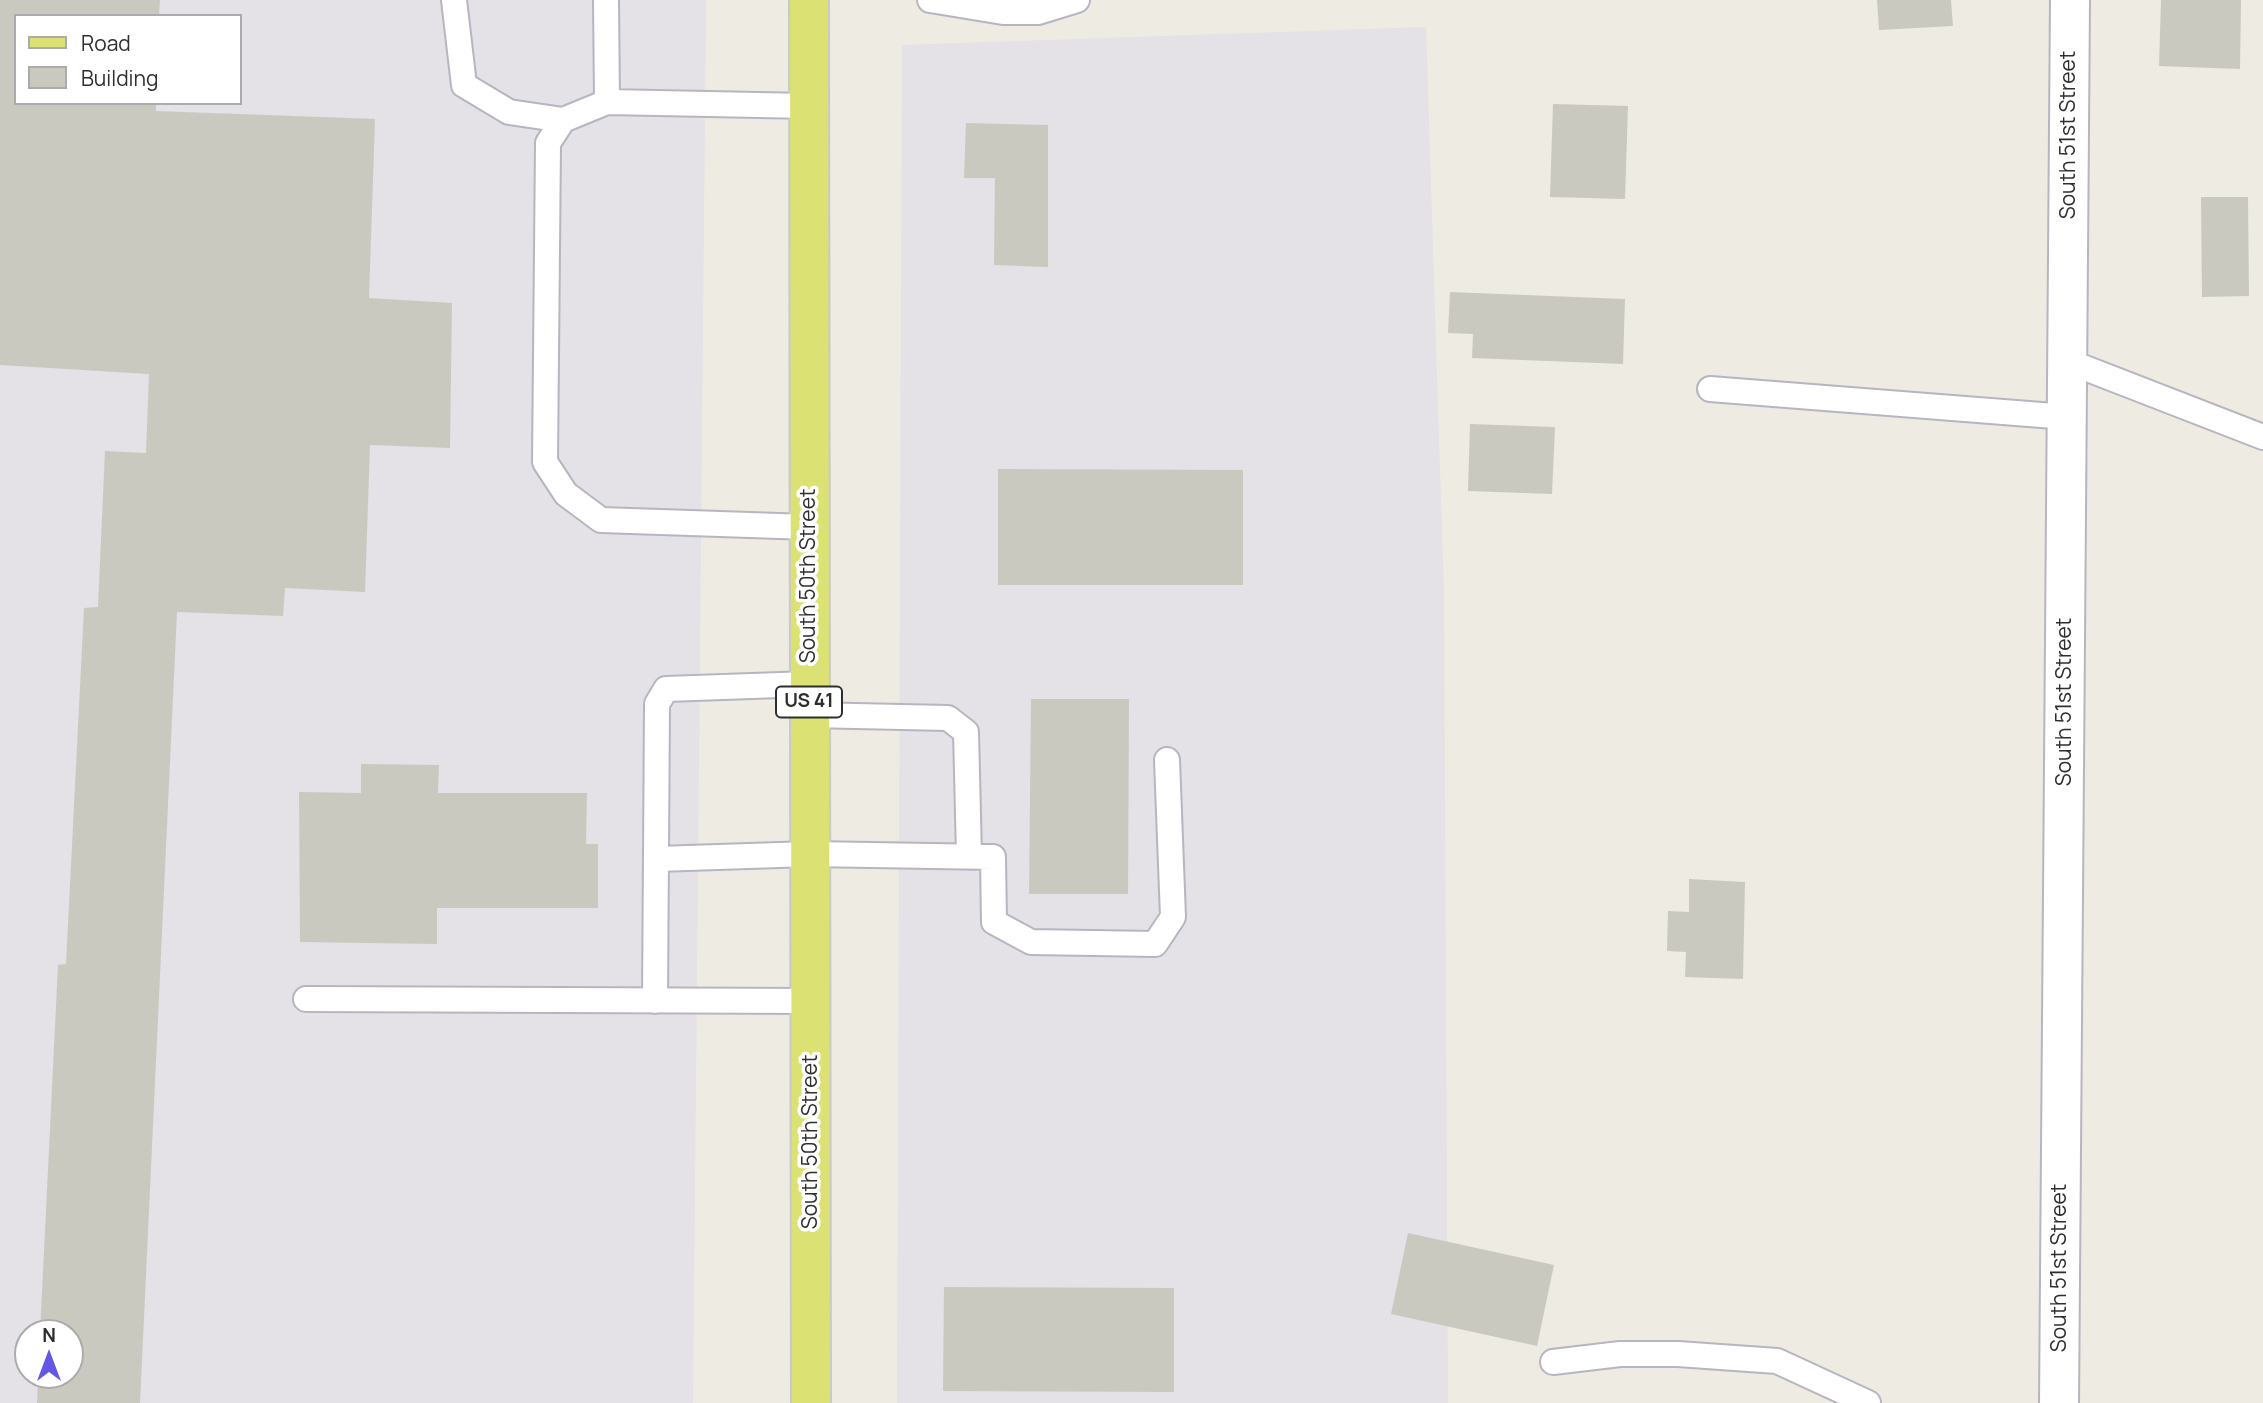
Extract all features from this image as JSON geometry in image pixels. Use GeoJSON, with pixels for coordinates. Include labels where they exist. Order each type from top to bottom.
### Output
{"type":"FeatureCollection","features":[{"type":"Feature","properties":{"kind":"main road","name":"South 50th Street"},"geometry":{"type":"LineString","coordinates":[[809,0],[811,1403]]}},
{"type":"Feature","properties":{"kind":"street","name":"South 51st Street"},"geometry":{"type":"LineString","coordinates":[[2059,1403],[2070,0]]}},
{"type":"Feature","properties":{"kind":"lane"},"geometry":{"type":"LineString","coordinates":[[454,0],[464,85],[509,112],[563,120],[607,102],[809,106]]}},
{"type":"Feature","properties":{"kind":"lane"},"geometry":{"type":"LineString","coordinates":[[606,0],[607,102]]}},
{"type":"Feature","properties":{"kind":"lane"},"geometry":{"type":"LineString","coordinates":[[930,0],[1003,12],[1038,12],[1077,0]]}},
{"type":"Feature","properties":{"kind":"lane"},"geometry":{"type":"LineString","coordinates":[[563,120],[548,143],[545,462],[566,494],[601,520],[809,527]]}},
{"type":"Feature","properties":{"kind":"lane"},"geometry":{"type":"LineString","coordinates":[[2067,361],[2263,437]]}},
{"type":"Feature","properties":{"kind":"lane"},"geometry":{"type":"LineString","coordinates":[[1710,390],[2067,417]]}},
{"type":"Feature","properties":{"kind":"lane"},"geometry":{"type":"LineString","coordinates":[[655,1001],[657,704],[666,688],[809,699],[948,718],[966,732],[969,856]]}},
{"type":"Feature","properties":{"kind":"lane"},"geometry":{"type":"LineString","coordinates":[[657,859],[810,855],[993,857],[993,922],[1031,942],[1155,944],[1173,917],[1167,760]]}},
{"type":"Feature","properties":{"kind":"lane"},"geometry":{"type":"LineString","coordinates":[[306,999],[811,1001]]}},
{"type":"Feature","properties":{"kind":"lane"},"geometry":{"type":"LineString","coordinates":[[1553,1362],[1620,1354],[1678,1354],[1777,1361],[1868,1403]]}},
{"type":"Feature","properties":{"kind":"shaded area"},"geometry":{"type":"Polygon","coordinates":[[[0,0],[706,0],[693,1403],[0,1403],[0,0]]]}},
{"type":"Feature","properties":{"kind":"shaded area"},"geometry":{"type":"Polygon","coordinates":[[[1426,27],[1444,597],[1448,1403],[897,1403],[902,45],[1426,27]]]}},
{"type":"Feature","properties":{"kind":"building"},"geometry":{"type":"Polygon","coordinates":[[[0,0],[160,0],[159,14],[14,14],[14,105],[156,105],[156,111],[375,119],[369,298],[452,303],[450,448],[370,445],[365,592],[285,588],[283,616],[177,612],[140,1403],[37,1403],[38,1389],[84,1389],[84,1319],[41,1319],[58,965],[66,964],[84,608],[98,607],[105,451],[146,453],[149,374],[0,365],[0,0]]]}},
{"type":"Feature","properties":{"kind":"building"},"geometry":{"type":"Polygon","coordinates":[[[1877,0],[1951,0],[1953,26],[1879,30],[1877,0]]]}},
{"type":"Feature","properties":{"kind":"building"},"geometry":{"type":"Polygon","coordinates":[[[2161,0],[2241,0],[2240,69],[2159,66],[2161,0]]]}},
{"type":"Feature","properties":{"kind":"building"},"geometry":{"type":"Polygon","coordinates":[[[1553,104],[1628,106],[1625,199],[1550,197],[1553,104]]]}},
{"type":"Feature","properties":{"kind":"building"},"geometry":{"type":"Polygon","coordinates":[[[966,123],[1048,125],[1048,267],[994,265],[995,178],[964,178],[966,123]]]}},
{"type":"Feature","properties":{"kind":"building"},"geometry":{"type":"Polygon","coordinates":[[[2201,197],[2248,197],[2249,296],[2202,297],[2201,197]]]}},
{"type":"Feature","properties":{"kind":"building"},"geometry":{"type":"Polygon","coordinates":[[[1450,292],[1625,299],[1623,364],[1472,358],[1473,334],[1448,333],[1450,292]]]}},
{"type":"Feature","properties":{"kind":"building"},"geometry":{"type":"Polygon","coordinates":[[[1470,424],[1555,427],[1552,494],[1468,491],[1470,424]]]}},
{"type":"Feature","properties":{"kind":"building"},"geometry":{"type":"Polygon","coordinates":[[[998,469],[1243,470],[1243,585],[998,585],[998,469]]]}},
{"type":"Feature","properties":{"kind":"building"},"geometry":{"type":"Polygon","coordinates":[[[1031,699],[1129,699],[1128,894],[1029,894],[1031,699]]]}},
{"type":"Feature","properties":{"kind":"building"},"geometry":{"type":"Polygon","coordinates":[[[361,764],[439,765],[438,793],[587,793],[586,844],[598,844],[598,908],[437,908],[437,944],[300,942],[299,792],[361,793],[361,764]]]}},
{"type":"Feature","properties":{"kind":"building"},"geometry":{"type":"Polygon","coordinates":[[[1689,879],[1745,882],[1743,979],[1685,977],[1686,952],[1667,951],[1668,911],[1689,912],[1689,879]]]}},
{"type":"Feature","properties":{"kind":"building"},"geometry":{"type":"Polygon","coordinates":[[[1408,1233],[1554,1265],[1537,1346],[1391,1314],[1408,1233]]]}},
{"type":"Feature","properties":{"kind":"building"},"geometry":{"type":"Polygon","coordinates":[[[944,1287],[1174,1288],[1174,1392],[943,1391],[944,1287]]]}}]}
